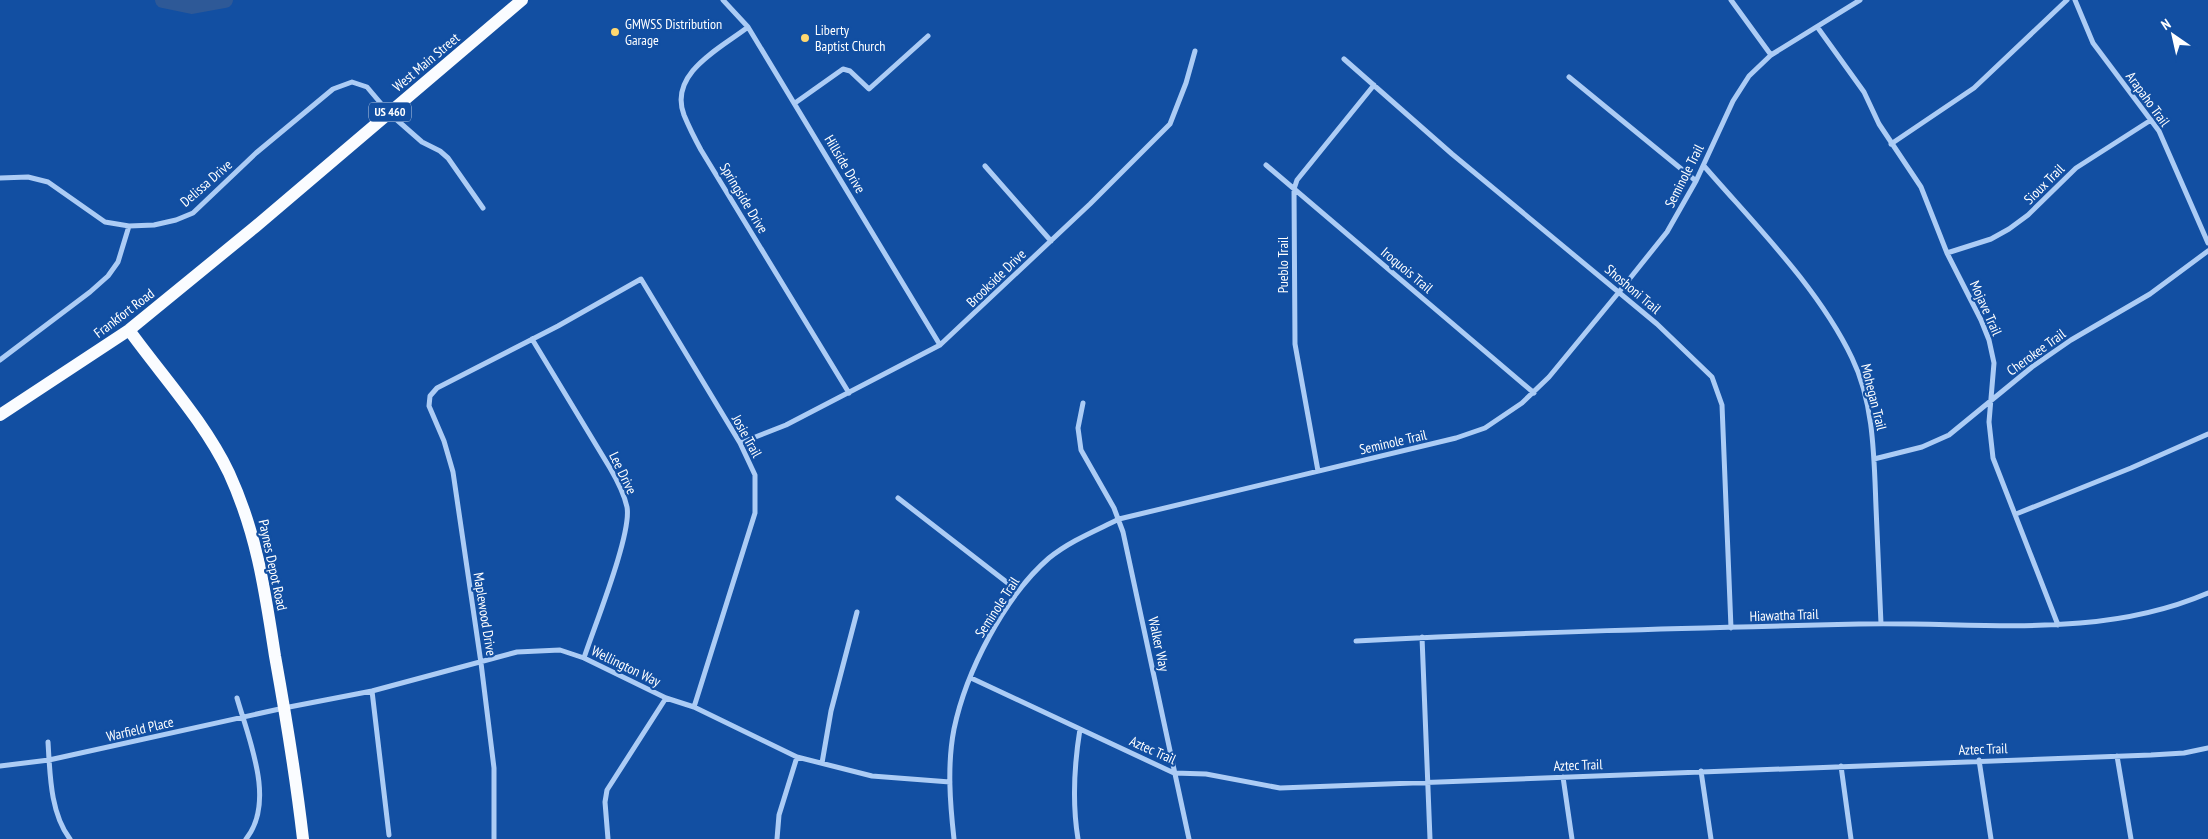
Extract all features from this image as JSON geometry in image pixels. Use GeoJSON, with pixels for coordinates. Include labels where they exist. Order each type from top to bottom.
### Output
{"type":"FeatureCollection","features":[{"type":"Feature","properties":{"kind":"main road","name":"West Main Street"},"geometry":{"type":"LineString","coordinates":[[258,225],[522,0]]}},
{"type":"Feature","properties":{"kind":"main road","name":"Frankfort Road"},"geometry":{"type":"LineString","coordinates":[[0,416],[129,330],[258,225]]}},
{"type":"Feature","properties":{"kind":"main road","name":"Paynes Depot Road"},"geometry":{"type":"LineString","coordinates":[[129,330],[182,399],[212,443],[228,472],[246,514],[264,585],[303,839]]}},
{"type":"Feature","properties":{"kind":"street","name":"Hillside Drive"},"geometry":{"type":"LineString","coordinates":[[723,0],[748,27],[940,345]]}},
{"type":"Feature","properties":{"kind":"street"},"geometry":{"type":"LineString","coordinates":[[1731,0],[1771,55]]}},
{"type":"Feature","properties":{"kind":"street","name":"Seminole Trail"},"geometry":{"type":"LineString","coordinates":[[954,839],[949,796],[954,730],[964,694],[989,638],[1018,591],[1035,572],[1067,545],[1119,519],[1456,438],[1485,428],[1505,416],[1534,393],[1667,232],[1704,166],[1732,101],[1749,76],[1771,55],[1818,28],[1860,0]]}},
{"type":"Feature","properties":{"kind":"street"},"geometry":{"type":"LineString","coordinates":[[1891,144],[1974,88],[2067,0]]}},
{"type":"Feature","properties":{"kind":"street","name":"Arapaho Trail"},"geometry":{"type":"LineString","coordinates":[[2075,0],[2093,43],[2159,131],[2208,243]]}},
{"type":"Feature","properties":{"kind":"street","name":"Springside Drive"},"geometry":{"type":"LineString","coordinates":[[748,27],[697,66],[686,78],[681,92],[684,114],[701,150],[849,393]]}},
{"type":"Feature","properties":{"kind":"street","name":"Mojave Trail"},"geometry":{"type":"LineString","coordinates":[[1818,28],[1864,92],[1879,124],[1921,187],[1947,253],[1982,320],[1994,363],[1989,422],[1993,458],[2058,624]]}},
{"type":"Feature","properties":{"kind":"street"},"geometry":{"type":"LineString","coordinates":[[795,103],[843,69],[850,71],[869,89],[928,36]]}},
{"type":"Feature","properties":{"kind":"street","name":"Brookside Drive"},"geometry":{"type":"LineString","coordinates":[[740,443],[786,426],[940,345],[1051,242],[1170,124],[1186,83],[1195,51]]}},
{"type":"Feature","properties":{"kind":"street","name":"Shoshoni Trail"},"geometry":{"type":"LineString","coordinates":[[1344,59],[1459,160],[1657,324],[1712,377],[1722,404],[1731,628]]}},
{"type":"Feature","properties":{"kind":"street"},"geometry":{"type":"LineString","coordinates":[[1569,77],[1696,181]]}},
{"type":"Feature","properties":{"kind":"street","name":"Delissa Drive"},"geometry":{"type":"LineString","coordinates":[[0,178],[28,177],[48,182],[105,222],[128,226],[154,225],[192,214],[256,153],[333,89],[352,82],[367,87],[389,113]]}},
{"type":"Feature","properties":{"kind":"street"},"geometry":{"type":"LineString","coordinates":[[1294,189],[1297,180],[1374,85]]}},
{"type":"Feature","properties":{"kind":"street"},"geometry":{"type":"LineString","coordinates":[[389,113],[422,142],[440,151],[448,158],[483,208]]}},
{"type":"Feature","properties":{"kind":"street","name":"Sioux Trail"},"geometry":{"type":"LineString","coordinates":[[1947,253],[1991,239],[2009,229],[2028,216],[2076,168],[2151,120]]}},
{"type":"Feature","properties":{"kind":"street","name":"Iroquois Trail"},"geometry":{"type":"LineString","coordinates":[[1266,165],[1534,393]]}},
{"type":"Feature","properties":{"kind":"street"},"geometry":{"type":"LineString","coordinates":[[985,166],[1051,242]]}},
{"type":"Feature","properties":{"kind":"street","name":"Mohegan Trail"},"geometry":{"type":"LineString","coordinates":[[1704,166],[1800,277],[1832,322],[1852,359],[1863,391],[1873,440],[1881,624]]}},
{"type":"Feature","properties":{"kind":"street","name":"Pueblo Trail"},"geometry":{"type":"LineString","coordinates":[[1294,189],[1295,344],[1318,471]]}},
{"type":"Feature","properties":{"kind":"street"},"geometry":{"type":"LineString","coordinates":[[0,360],[90,292],[108,276],[118,262],[128,226]]}},
{"type":"Feature","properties":{"kind":"street","name":"Cherokee Trail"},"geometry":{"type":"LineString","coordinates":[[1874,459],[1922,447],[1948,435],[2032,367],[2071,340],[2150,294],[2208,251]]}},
{"type":"Feature","properties":{"kind":"street","name":"Josie Trail"},"geometry":{"type":"LineString","coordinates":[[532,339],[617,294],[641,279],[740,443],[755,475],[755,513],[694,707]]}},
{"type":"Feature","properties":{"kind":"street","name":"Maplewood Drive"},"geometry":{"type":"LineString","coordinates":[[494,839],[494,768],[481,663],[453,472],[444,441],[429,406],[430,396],[437,388],[532,339]]}},
{"type":"Feature","properties":{"kind":"street","name":"Lee Drive"},"geometry":{"type":"LineString","coordinates":[[532,339],[610,468],[621,488],[627,508],[625,536],[584,658]]}},
{"type":"Feature","properties":{"kind":"street","name":"Walker Way"},"geometry":{"type":"LineString","coordinates":[[1083,403],[1078,428],[1081,450],[1119,519],[1189,839]]}},
{"type":"Feature","properties":{"kind":"street"},"geometry":{"type":"LineString","coordinates":[[2016,514],[2131,468],[2208,434]]}},
{"type":"Feature","properties":{"kind":"street"},"geometry":{"type":"LineString","coordinates":[[898,498],[1018,591]]}},
{"type":"Feature","properties":{"kind":"street","name":"Hiawatha Trail"},"geometry":{"type":"LineString","coordinates":[[1356,641],[1422,637],[1881,624],[2031,627],[2119,619],[2168,608],[2208,593]]}},
{"type":"Feature","properties":{"kind":"street"},"geometry":{"type":"LineString","coordinates":[[822,763],[833,702],[857,612]]}},
{"type":"Feature","properties":{"kind":"street"},"geometry":{"type":"LineString","coordinates":[[1422,637],[1430,839]]}},
{"type":"Feature","properties":{"kind":"street","name":"Wellington Way"},"geometry":{"type":"LineString","coordinates":[[284,708],[372,691],[517,652],[560,650],[584,658],[666,698],[694,707],[797,756],[872,776],[950,782]]}},
{"type":"Feature","properties":{"kind":"street","name":"Aztec Trail"},"geometry":{"type":"LineString","coordinates":[[971,678],[1174,773],[1206,774],[1280,788],[2117,756],[2184,753],[2208,748]]}},
{"type":"Feature","properties":{"kind":"street"},"geometry":{"type":"LineString","coordinates":[[372,691],[389,835]]}},
{"type":"Feature","properties":{"kind":"street"},"geometry":{"type":"LineString","coordinates":[[237,698],[261,786],[259,810],[251,832],[246,839]]}},
{"type":"Feature","properties":{"kind":"street"},"geometry":{"type":"LineString","coordinates":[[608,839],[605,802],[607,790],[666,698]]}},
{"type":"Feature","properties":{"kind":"street","name":"Warfield Place"},"geometry":{"type":"LineString","coordinates":[[0,766],[49,760],[284,708]]}},
{"type":"Feature","properties":{"kind":"street"},"geometry":{"type":"LineString","coordinates":[[1078,839],[1074,797],[1075,757],[1080,729]]}},
{"type":"Feature","properties":{"kind":"street"},"geometry":{"type":"LineString","coordinates":[[48,742],[58,816],[70,839]]}},
{"type":"Feature","properties":{"kind":"street"},"geometry":{"type":"LineString","coordinates":[[777,839],[779,815],[797,756]]}},
{"type":"Feature","properties":{"kind":"street"},"geometry":{"type":"LineString","coordinates":[[2117,756],[2131,839]]}},
{"type":"Feature","properties":{"kind":"street"},"geometry":{"type":"LineString","coordinates":[[1979,760],[1991,839]]}},
{"type":"Feature","properties":{"kind":"street"},"geometry":{"type":"LineString","coordinates":[[1841,766],[1852,839]]}},
{"type":"Feature","properties":{"kind":"street"},"geometry":{"type":"LineString","coordinates":[[1701,771],[1712,839]]}},
{"type":"Feature","properties":{"kind":"street"},"geometry":{"type":"LineString","coordinates":[[1563,777],[1572,839]]}},
{"type":"Feature","properties":{"kind":"waterway"},"geometry":{"type":"LineString","coordinates":[[163,0],[192,6],[225,0]]}},
{"type":"Feature","properties":{"kind":"place","name":"GMWSS Distribution Garage"},"geometry":{"type":"Point","coordinates":[615,32]}},
{"type":"Feature","properties":{"kind":"place","name":"Liberty Baptist Church"},"geometry":{"type":"Point","coordinates":[805,38]}}]}
